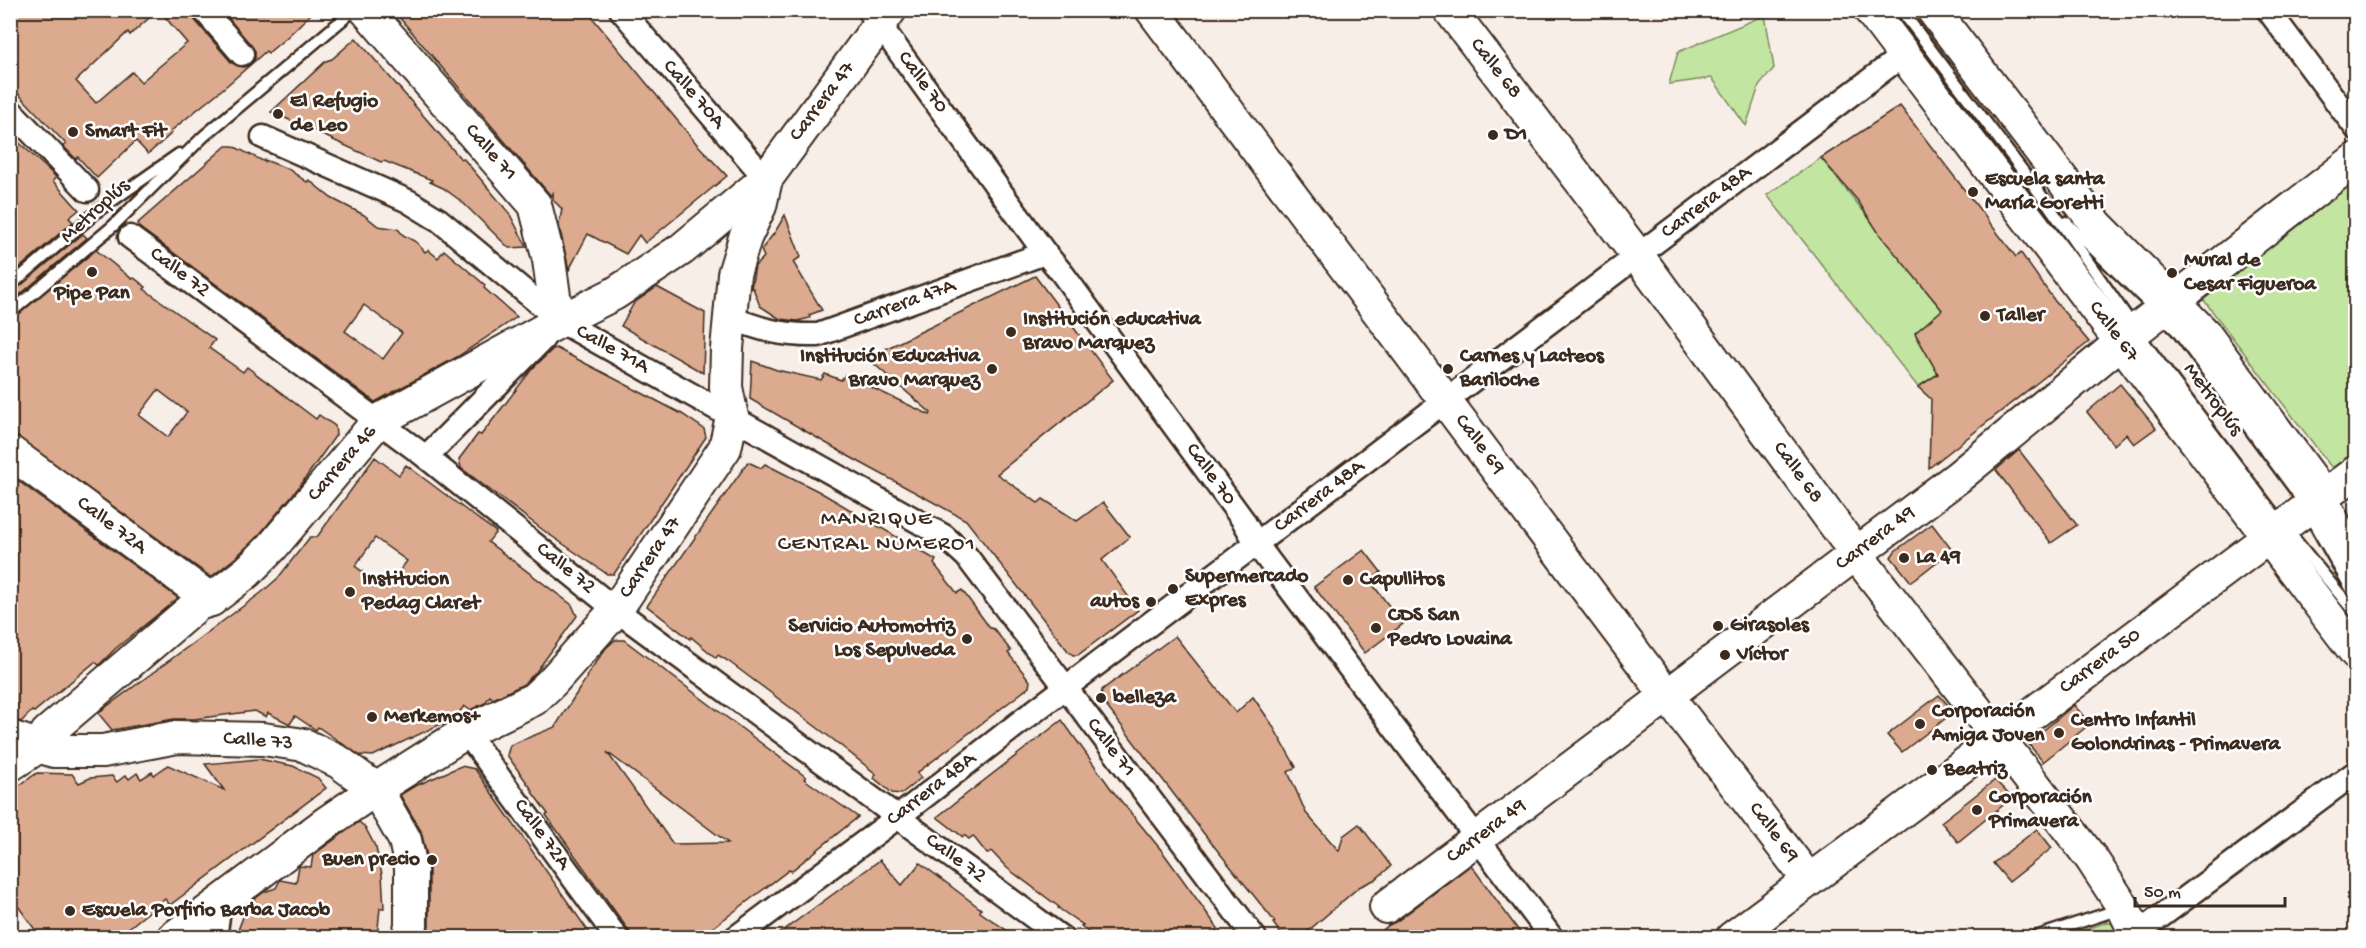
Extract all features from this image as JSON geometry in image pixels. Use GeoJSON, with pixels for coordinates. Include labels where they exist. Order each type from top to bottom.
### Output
{"type":"FeatureCollection","features":[{"type":"Feature","properties":{"kind":"street"},"geometry":{"type":"LineString","coordinates":[[204,10],[242,54]]}},
{"type":"Feature","properties":{"kind":"street","name":"Calle 71"},"geometry":{"type":"LineString","coordinates":[[366,10],[535,205],[549,260],[560,321]]}},
{"type":"Feature","properties":{"kind":"street","name":"Calle 70A"},"geometry":{"type":"LineString","coordinates":[[621,10],[766,179]]}},
{"type":"Feature","properties":{"kind":"street","name":"Calle 69"},"geometry":{"type":"LineString","coordinates":[[1152,10],[1808,879]]}},
{"type":"Feature","properties":{"kind":"street","name":"Calle 68"},"geometry":{"type":"LineString","coordinates":[[1450,10],[1638,256],[1844,537],[1858,552],[1866,567],[2091,858],[2133,926]]}},
{"type":"Feature","properties":{"kind":"street","name":"Calle 67"},"geometry":{"type":"LineString","coordinates":[[1870,10],[1903,55],[2148,322],[2295,518],[2355,653]]}},
{"type":"Feature","properties":{"kind":"street","name":"Calle 67"},"geometry":{"type":"LineString","coordinates":[[1933,10],[2097,225],[2148,322],[2211,342],[2293,452],[2295,518],[2355,567]]}},
{"type":"Feature","properties":{"kind":"street"},"geometry":{"type":"LineString","coordinates":[[2268,10],[2355,128]]}},
{"type":"Feature","properties":{"kind":"street","name":"Carrera 47"},"geometry":{"type":"LineString","coordinates":[[173,938],[370,793],[466,732],[534,699],[616,610],[725,448],[732,417],[726,387],[729,317],[734,274],[745,238],[760,206],[766,179],[880,15]]}},
{"type":"Feature","properties":{"kind":"street","name":"Calle 70"},"geometry":{"type":"LineString","coordinates":[[880,15],[1045,253],[1243,520],[1257,545],[1552,938]]}},
{"type":"Feature","properties":{"kind":"street","name":"Carrera 48A"},"geometry":{"type":"LineString","coordinates":[[735,938],[1903,55]]}},
{"type":"Feature","properties":{"kind":"street"},"geometry":{"type":"LineString","coordinates":[[10,110],[87,190]]}},
{"type":"Feature","properties":{"kind":"street","name":"Calle 71A"},"geometry":{"type":"LineString","coordinates":[[263,137],[408,201],[438,220],[560,321],[927,526],[944,536],[967,557]]}},
{"type":"Feature","properties":{"kind":"street","name":"Carrera 49"},"geometry":{"type":"LineString","coordinates":[[1386,906],[1958,477],[2148,322],[2355,159]]}},
{"type":"Feature","properties":{"kind":"street","name":"Carrera 46"},"geometry":{"type":"LineString","coordinates":[[18,751],[47,733],[198,604],[211,600],[247,572],[272,547],[378,421],[560,321],[614,294],[682,249],[766,179]]}},
{"type":"Feature","properties":{"kind":"street","name":"Calle 72"},"geometry":{"type":"LineString","coordinates":[[130,237],[426,457],[616,610],[1062,938]]}},
{"type":"Feature","properties":{"kind":"street","name":"Carrera 47A"},"geometry":{"type":"LineString","coordinates":[[729,317],[770,332],[794,336],[818,335],[1045,253]]}},
{"type":"Feature","properties":{"kind":"street","name":"Carrera 46"},"geometry":{"type":"LineString","coordinates":[[426,457],[560,321]]}},
{"type":"Feature","properties":{"kind":"street","name":"Calle 72A"},"geometry":{"type":"LineString","coordinates":[[10,452],[211,600]]}},
{"type":"Feature","properties":{"kind":"street","name":"Carrera 50"},"geometry":{"type":"LineString","coordinates":[[1731,938],[2355,472]]}},
{"type":"Feature","properties":{"kind":"street","name":"Calle 71"},"geometry":{"type":"LineString","coordinates":[[967,557],[1255,938]]}},
{"type":"Feature","properties":{"kind":"street","name":"Calle 72A"},"geometry":{"type":"LineString","coordinates":[[466,732],[617,938]]}},
{"type":"Feature","properties":{"kind":"street","name":"Calle 73"},"geometry":{"type":"LineString","coordinates":[[18,751],[103,751],[177,737],[263,739],[304,745],[339,762],[370,793],[405,840],[411,868],[411,925],[408,938]]}},
{"type":"Feature","properties":{"kind":"street"},"geometry":{"type":"LineString","coordinates":[[2133,926],[2355,772]]}},
{"type":"Feature","properties":{"kind":"street","name":"Calle 73"},"geometry":{"type":"LineString","coordinates":[[370,793],[388,842],[392,860],[394,926],[392,938]]}},
{"type":"Feature","properties":{"kind":"street"},"geometry":{"type":"LineString","coordinates":[[215,938],[220,903]]}},
{"type":"Feature","properties":{"kind":"lane","name":"Metroplús"},"geometry":{"type":"LineString","coordinates":[[10,313],[113,226],[204,136],[354,10]]}},
{"type":"Feature","properties":{"kind":"lane"},"geometry":{"type":"LineString","coordinates":[[1901,10],[2047,203],[2148,322]]}},
{"type":"Feature","properties":{"kind":"lane","name":"Metroplús"},"geometry":{"type":"LineString","coordinates":[[10,286],[99,210],[204,136]]}},
{"type":"Feature","properties":{"kind":"lane"},"geometry":{"type":"LineString","coordinates":[[2047,203],[2148,322]]}},
{"type":"Feature","properties":{"kind":"lane"},"geometry":{"type":"LineString","coordinates":[[2295,518],[2355,597]]}},
{"type":"Feature","properties":{"kind":"lane"},"geometry":{"type":"LineString","coordinates":[[2295,518],[2355,614]]}},
{"type":"Feature","properties":{"kind":"lane"},"geometry":{"type":"LineString","coordinates":[[2032,938],[2133,926]]}},
{"type":"Feature","properties":{"kind":"green space"},"geometry":{"type":"Polygon","coordinates":[[[1765,15],[1774,68],[1759,86],[1746,126],[1712,78],[1669,84],[1678,52],[1765,15]]]}},
{"type":"Feature","properties":{"kind":"green space"},"geometry":{"type":"Polygon","coordinates":[[[1821,158],[1942,310],[1915,334],[1938,374],[1918,387],[1767,195],[1821,158]]]}},
{"type":"Feature","properties":{"kind":"green space"},"geometry":{"type":"Polygon","coordinates":[[[2345,176],[2355,177],[2355,457],[2335,472],[2203,299],[2345,176]]]}},
{"type":"Feature","properties":{"kind":"green space"},"geometry":{"type":"Polygon","coordinates":[[[2107,922],[2115,925],[2120,937],[2061,938],[2107,922]]]}},
{"type":"Feature","properties":{"kind":"building"},"geometry":{"type":"Polygon","coordinates":[[[10,10],[158,10],[130,35],[128,32],[76,81],[96,103],[132,72],[141,82],[187,43],[159,10],[191,10],[194,19],[232,63],[244,67],[251,64],[255,58],[255,51],[222,10],[315,10],[286,38],[268,53],[266,51],[225,87],[171,131],[172,133],[148,154],[136,141],[97,178],[78,157],[76,159],[63,146],[66,144],[10,85],[10,10]]]}},
{"type":"Feature","properties":{"kind":"building"},"geometry":{"type":"Polygon","coordinates":[[[393,10],[586,10],[696,143],[727,176],[645,243],[639,235],[626,254],[588,234],[569,270],[559,225],[562,209],[553,200],[553,193],[551,196],[393,10]]]}},
{"type":"Feature","properties":{"kind":"building"},"geometry":{"type":"Polygon","coordinates":[[[356,38],[509,213],[527,247],[509,248],[461,201],[430,182],[432,180],[384,161],[381,162],[271,112],[326,61],[332,59],[356,38]]]}},
{"type":"Feature","properties":{"kind":"building"},"geometry":{"type":"Polygon","coordinates":[[[1900,106],[2016,257],[2021,253],[2054,300],[2089,342],[1929,468],[1931,399],[1918,387],[1938,374],[1915,333],[1942,310],[1880,235],[1858,201],[1821,158],[1900,106]]]}},
{"type":"Feature","properties":{"kind":"building"},"geometry":{"type":"Polygon","coordinates":[[[10,134],[56,177],[53,181],[79,210],[69,218],[73,222],[10,276],[10,134]]]}},
{"type":"Feature","properties":{"kind":"building"},"geometry":{"type":"Polygon","coordinates":[[[226,146],[233,146],[265,162],[265,160],[288,169],[307,182],[309,180],[331,198],[364,215],[378,226],[398,229],[425,252],[428,250],[438,258],[444,250],[485,285],[484,288],[517,317],[457,357],[375,402],[140,228],[138,223],[226,146]],[[364,305],[345,331],[383,359],[402,333],[364,305]]]}},
{"type":"Feature","properties":{"kind":"building"},"geometry":{"type":"Polygon","coordinates":[[[785,215],[801,257],[793,262],[822,310],[809,315],[810,318],[797,321],[780,319],[760,306],[751,288],[755,266],[764,257],[761,250],[785,215]]]}},
{"type":"Feature","properties":{"kind":"building"},"geometry":{"type":"Polygon","coordinates":[[[83,234],[87,238],[10,303],[10,293],[83,234]]]}},
{"type":"Feature","properties":{"kind":"building"},"geometry":{"type":"Polygon","coordinates":[[[96,250],[132,279],[134,278],[146,287],[144,289],[215,340],[209,348],[243,372],[247,367],[316,419],[319,415],[335,426],[336,435],[299,487],[259,535],[211,577],[10,432],[10,320],[96,250]],[[158,390],[139,415],[168,437],[187,412],[158,390]]]}},
{"type":"Feature","properties":{"kind":"building"},"geometry":{"type":"Polygon","coordinates":[[[1035,276],[1113,380],[997,474],[1038,503],[1043,499],[1077,521],[1103,502],[1130,537],[1102,560],[1138,610],[1078,655],[1073,655],[1068,651],[966,520],[750,399],[752,361],[777,370],[821,380],[825,374],[841,380],[845,375],[930,415],[931,413],[867,358],[1035,276]]]}},
{"type":"Feature","properties":{"kind":"building"},"geometry":{"type":"Polygon","coordinates":[[[657,287],[705,313],[703,373],[621,326],[634,303],[657,287]]]}},
{"type":"Feature","properties":{"kind":"building"},"geometry":{"type":"Polygon","coordinates":[[[556,348],[682,414],[704,429],[706,437],[614,574],[607,574],[547,533],[461,468],[459,459],[478,434],[481,435],[532,369],[556,348]]]}},
{"type":"Feature","properties":{"kind":"building"},"geometry":{"type":"Polygon","coordinates":[[[2120,384],[2156,428],[2134,444],[2126,434],[2114,445],[2087,412],[2120,384]]]}},
{"type":"Feature","properties":{"kind":"building"},"geometry":{"type":"Polygon","coordinates":[[[2019,450],[2077,525],[2051,543],[1996,470],[2019,450]]]}},
{"type":"Feature","properties":{"kind":"building"},"geometry":{"type":"Polygon","coordinates":[[[375,457],[399,475],[406,465],[496,532],[488,542],[572,605],[577,616],[536,672],[524,684],[493,699],[490,696],[485,703],[470,710],[464,706],[456,717],[445,724],[373,756],[359,755],[318,727],[316,730],[295,716],[290,724],[268,713],[266,717],[255,711],[194,719],[174,719],[112,730],[98,713],[261,593],[278,578],[310,537],[317,537],[375,457]],[[375,538],[355,566],[386,589],[407,561],[375,538]]]}},
{"type":"Feature","properties":{"kind":"building"},"geometry":{"type":"Polygon","coordinates":[[[748,462],[761,468],[765,464],[820,492],[936,560],[934,564],[957,593],[962,590],[990,628],[994,629],[1011,651],[1008,653],[1030,681],[1029,687],[917,773],[921,778],[901,794],[892,793],[874,778],[876,774],[835,741],[728,661],[718,655],[716,658],[647,606],[748,462]]]}},
{"type":"Feature","properties":{"kind":"building"},"geometry":{"type":"Polygon","coordinates":[[[10,475],[178,598],[115,649],[99,665],[95,662],[21,722],[10,718],[10,475]]]}},
{"type":"Feature","properties":{"kind":"building"},"geometry":{"type":"Polygon","coordinates":[[[1932,524],[1952,550],[1911,582],[1891,557],[1895,551],[1932,524]]]}},
{"type":"Feature","properties":{"kind":"building"},"geometry":{"type":"Polygon","coordinates":[[[1364,550],[1381,572],[1370,581],[1403,624],[1365,653],[1314,587],[1364,550]]]}},
{"type":"Feature","properties":{"kind":"building"},"geometry":{"type":"Polygon","coordinates":[[[1175,636],[1236,713],[1253,697],[1296,767],[1288,772],[1306,813],[1339,851],[1343,836],[1359,824],[1391,866],[1376,879],[1359,887],[1300,938],[1284,938],[1273,923],[1275,922],[1101,699],[1102,690],[1175,636]]]}},
{"type":"Feature","properties":{"kind":"building"},"geometry":{"type":"Polygon","coordinates":[[[615,640],[624,640],[806,777],[804,779],[858,817],[791,871],[789,870],[699,938],[634,938],[546,815],[548,814],[507,755],[510,745],[555,727],[606,648],[615,640]],[[607,752],[673,844],[728,843],[607,752]]]}},
{"type":"Feature","properties":{"kind":"building","name":"Corporación Amiga Joven"},"geometry":{"type":"Polygon","coordinates":[[[1939,695],[1954,712],[1902,752],[1887,735],[1939,695]]]}},
{"type":"Feature","properties":{"kind":"building","name":"Centro Infantil Golondrinas - Primavera"},"geometry":{"type":"Polygon","coordinates":[[[2074,705],[2090,724],[2043,762],[2028,743],[2074,705]]]}},
{"type":"Feature","properties":{"kind":"building"},"geometry":{"type":"Polygon","coordinates":[[[1062,720],[1112,790],[1162,851],[1225,938],[1095,938],[1081,926],[1083,925],[1007,868],[991,851],[987,854],[973,836],[969,839],[964,835],[963,837],[937,817],[1062,720]]]}},
{"type":"Feature","properties":{"kind":"building"},"geometry":{"type":"Polygon","coordinates":[[[259,759],[293,766],[318,778],[326,788],[170,905],[165,899],[116,938],[41,938],[10,895],[10,792],[37,773],[72,774],[79,783],[90,778],[112,776],[117,782],[126,775],[129,779],[137,773],[141,779],[152,772],[154,775],[168,765],[224,790],[205,764],[259,759]]]}},
{"type":"Feature","properties":{"kind":"building"},"geometry":{"type":"Polygon","coordinates":[[[461,766],[475,769],[593,938],[427,938],[429,864],[421,831],[400,795],[461,766]]]}},
{"type":"Feature","properties":{"kind":"building","name":"Corporación Primavera"},"geometry":{"type":"Polygon","coordinates":[[[1995,780],[2012,798],[1958,842],[1941,822],[1995,780]]]}},
{"type":"Feature","properties":{"kind":"building"},"geometry":{"type":"Polygon","coordinates":[[[359,822],[365,827],[376,848],[382,874],[384,908],[380,908],[377,938],[235,938],[248,904],[264,892],[276,888],[280,880],[296,883],[299,866],[311,867],[313,855],[359,822]]]}},
{"type":"Feature","properties":{"kind":"building"},"geometry":{"type":"Polygon","coordinates":[[[2037,829],[2052,848],[2009,882],[1993,863],[2037,829]]]}},
{"type":"Feature","properties":{"kind":"building"},"geometry":{"type":"Polygon","coordinates":[[[880,860],[902,885],[920,863],[981,909],[980,912],[1018,938],[773,938],[880,860]]]}},
{"type":"Feature","properties":{"kind":"building"},"geometry":{"type":"Polygon","coordinates":[[[1471,865],[1524,938],[1373,938],[1389,925],[1471,865]]]}},
{"type":"Feature","properties":{"kind":"place","name":"El Refugio de Leo"},"geometry":{"type":"Point","coordinates":[278,114]}},
{"type":"Feature","properties":{"kind":"place","name":"Smart Fit"},"geometry":{"type":"Point","coordinates":[73,132]}},
{"type":"Feature","properties":{"kind":"place","name":"D1"},"geometry":{"type":"Point","coordinates":[1493,135]}},
{"type":"Feature","properties":{"kind":"place","name":"Escuela santa María Goretti"},"geometry":{"type":"Point","coordinates":[1973,192]}},
{"type":"Feature","properties":{"kind":"place","name":"Pipe Pan"},"geometry":{"type":"Point","coordinates":[92,272]}},
{"type":"Feature","properties":{"kind":"place","name":"Mural de Cesar Figueroa"},"geometry":{"type":"Point","coordinates":[2172,273]}},
{"type":"Feature","properties":{"kind":"place","name":"Taller"},"geometry":{"type":"Point","coordinates":[1985,316]}},
{"type":"Feature","properties":{"kind":"place","name":"Institución educativa Bravo Marquez"},"geometry":{"type":"Point","coordinates":[1011,332]}},
{"type":"Feature","properties":{"kind":"place","name":"Institución Educativa Bravo Marquez"},"geometry":{"type":"Point","coordinates":[992,369]}},
{"type":"Feature","properties":{"kind":"place","name":"Carnes y Lacteos Bariloche"},"geometry":{"type":"Point","coordinates":[1448,369]}},
{"type":"Feature","properties":{"kind":"place","name":"La 49"},"geometry":{"type":"Point","coordinates":[1904,558]}},
{"type":"Feature","properties":{"kind":"place","name":"Capullitos"},"geometry":{"type":"Point","coordinates":[1348,580]}},
{"type":"Feature","properties":{"kind":"place","name":"Supermercado Expres"},"geometry":{"type":"Point","coordinates":[1173,589]}},
{"type":"Feature","properties":{"kind":"place","name":"Institucion Pedag Claret"},"geometry":{"type":"Point","coordinates":[350,592]}},
{"type":"Feature","properties":{"kind":"place","name":"autos"},"geometry":{"type":"Point","coordinates":[1151,602]}},
{"type":"Feature","properties":{"kind":"place","name":"Girasoles"},"geometry":{"type":"Point","coordinates":[1718,626]}},
{"type":"Feature","properties":{"kind":"place","name":"CDS San Pedro Lovaina"},"geometry":{"type":"Point","coordinates":[1376,628]}},
{"type":"Feature","properties":{"kind":"place","name":"Servicio Automotriz Los Sepulveda"},"geometry":{"type":"Point","coordinates":[967,639]}},
{"type":"Feature","properties":{"kind":"place","name":"Víctor"},"geometry":{"type":"Point","coordinates":[1725,655]}},
{"type":"Feature","properties":{"kind":"place","name":"belleza"},"geometry":{"type":"Point","coordinates":[1101,698]}},
{"type":"Feature","properties":{"kind":"place","name":"Merkemos+"},"geometry":{"type":"Point","coordinates":[372,717]}},
{"type":"Feature","properties":{"kind":"place","name":"Corporación Amiga Joven"},"geometry":{"type":"Point","coordinates":[1920,724]}},
{"type":"Feature","properties":{"kind":"place","name":"Centro Infantil Golondrinas - Primavera"},"geometry":{"type":"Point","coordinates":[2059,733]}},
{"type":"Feature","properties":{"kind":"place","name":"Beatriz"},"geometry":{"type":"Point","coordinates":[1932,770]}},
{"type":"Feature","properties":{"kind":"place","name":"Corporación Primavera"},"geometry":{"type":"Point","coordinates":[1977,810]}},
{"type":"Feature","properties":{"kind":"place","name":"Buen precio"},"geometry":{"type":"Point","coordinates":[432,860]}},
{"type":"Feature","properties":{"kind":"place","name":"Escuela Porfirio Barba Jacob"},"geometry":{"type":"Point","coordinates":[70,911]}},
{"type":"Feature","properties":{"kind":"district","name":"MANRIQUE CENTRAL NUMERO1"},"geometry":{"type":"Point","coordinates":[877,532]}}]}
